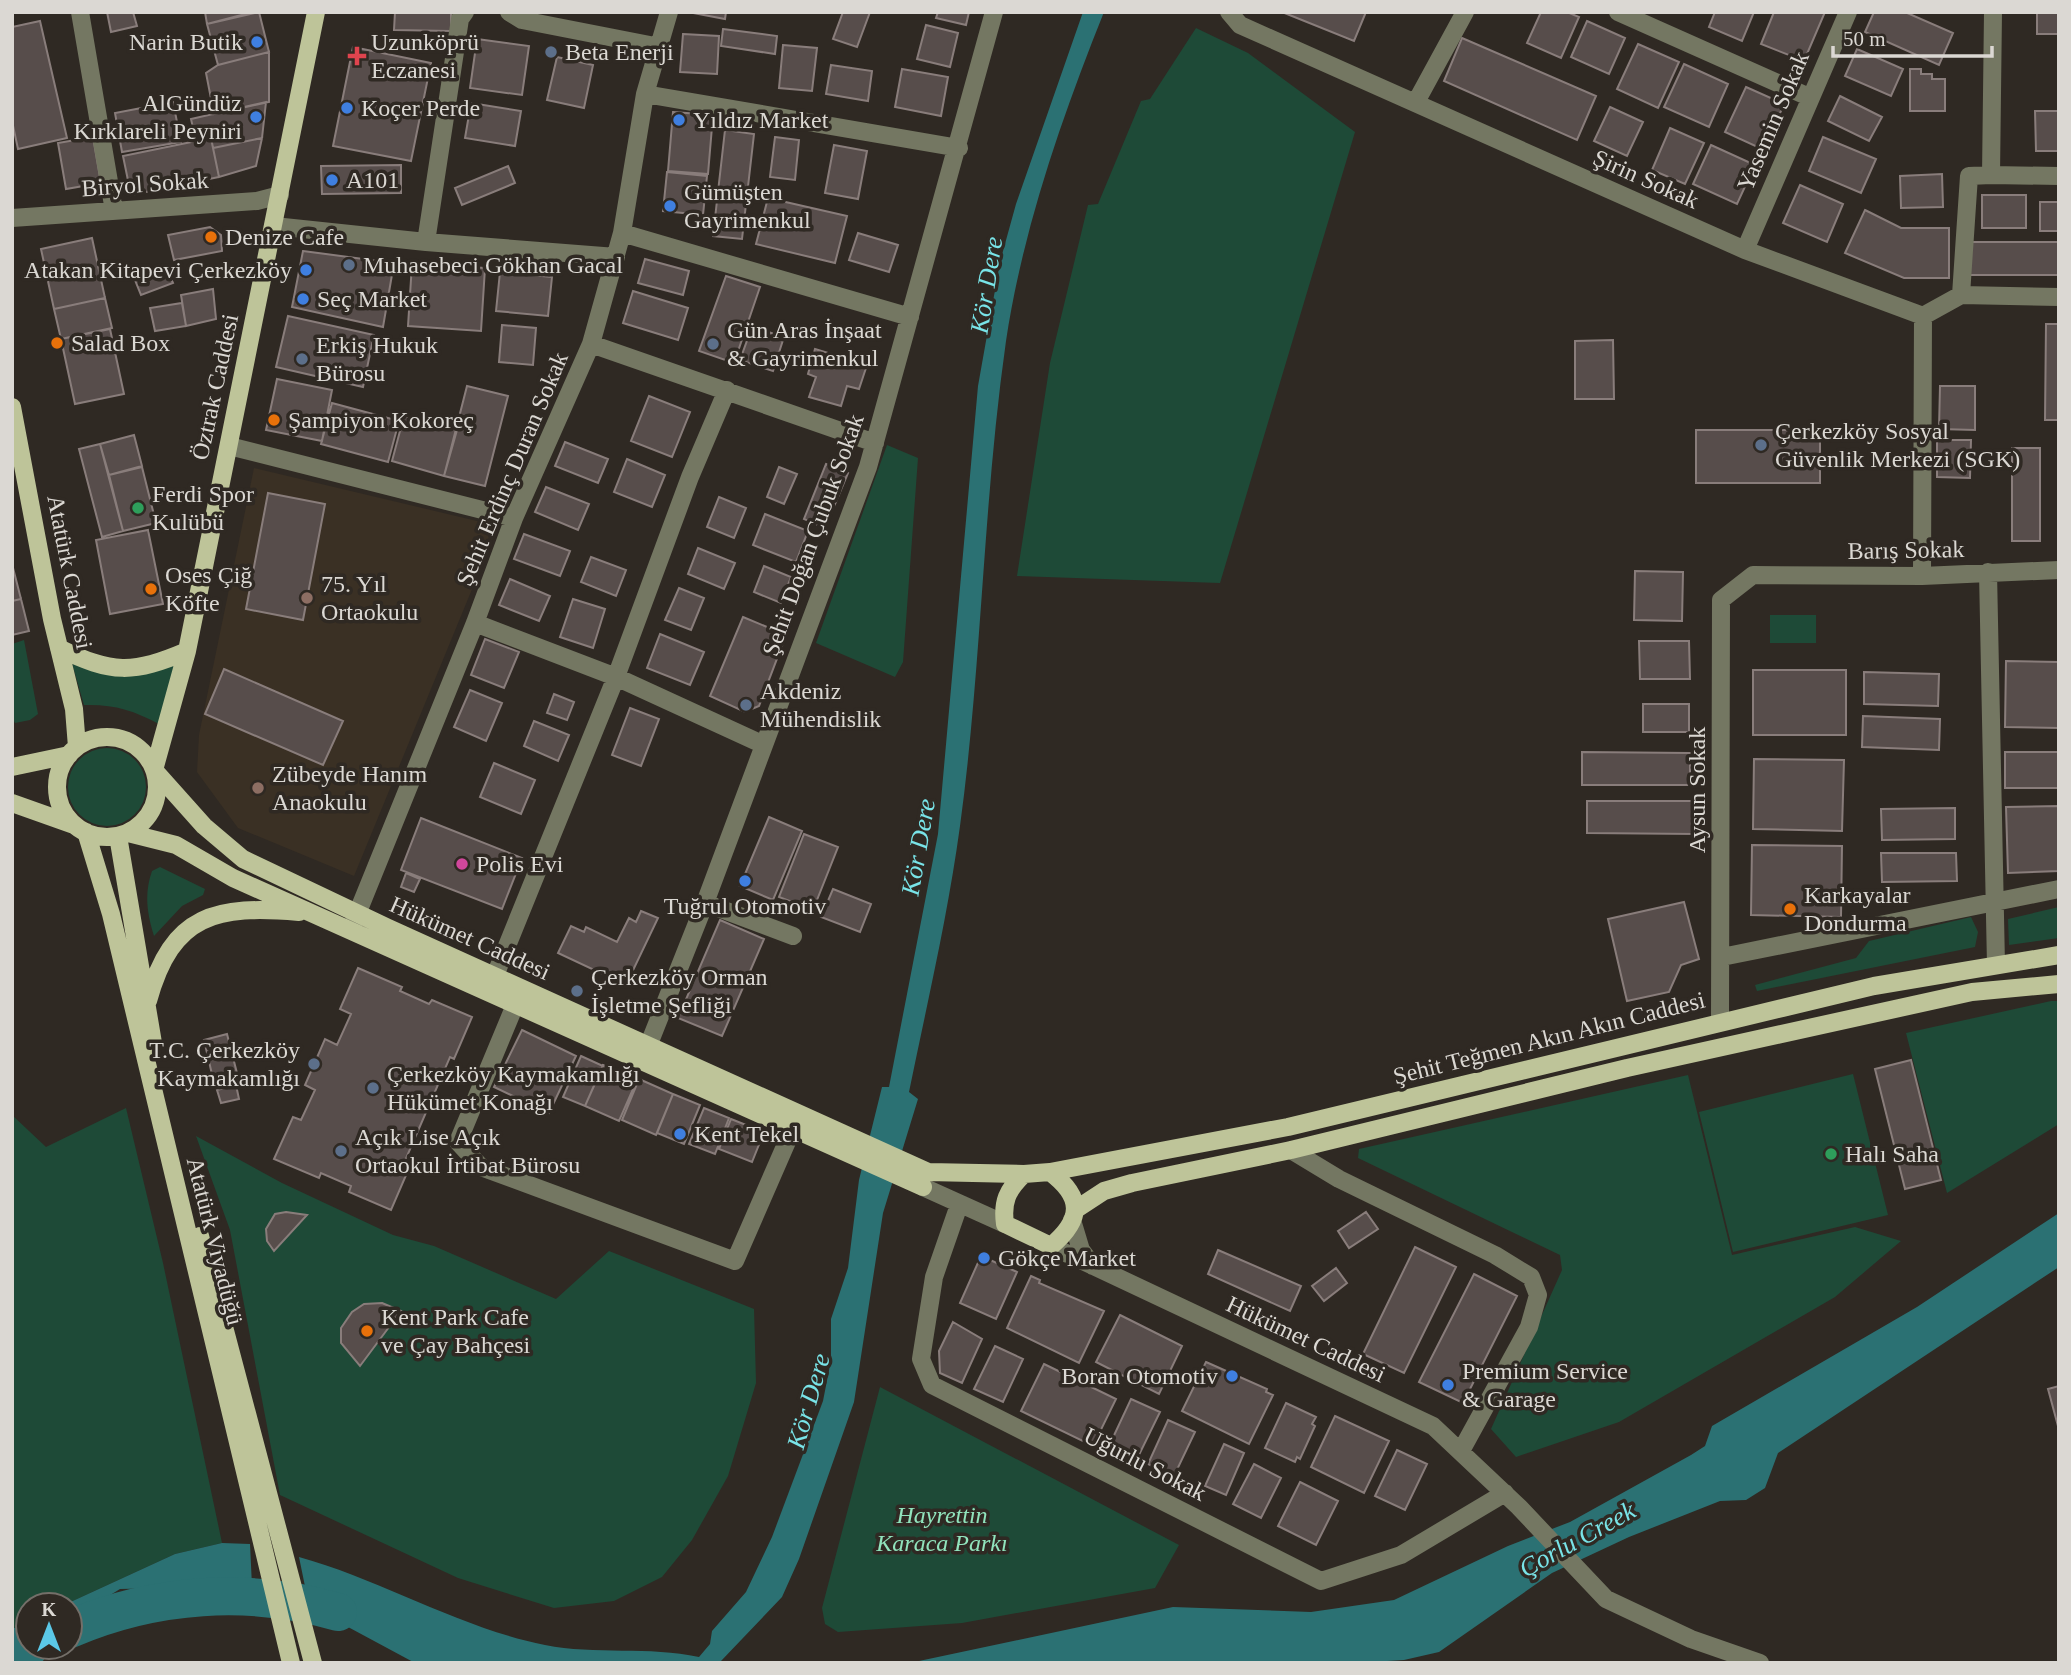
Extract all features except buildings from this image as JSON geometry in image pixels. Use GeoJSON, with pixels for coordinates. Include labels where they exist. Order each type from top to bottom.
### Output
{"type":"FeatureCollection","features":[{"type":"Feature","properties":{"kind":"main road","name":"Öztrak Caddesi"},"geometry":{"type":"LineString","coordinates":[[154,770],[187,650],[316,12]]}},
{"type":"Feature","properties":{"kind":"main road","name":"Atatürk Caddesi"},"geometry":{"type":"LineString","coordinates":[[12,407],[21,487],[74,709],[73,751]]}},
{"type":"Feature","properties":{"kind":"main road"},"geometry":{"type":"LineString","coordinates":[[59,648],[98,666],[122,670],[139,669],[187,650]]}},
{"type":"Feature","properties":{"kind":"main road"},"geometry":{"type":"LineString","coordinates":[[12,767],[73,751],[91,740],[121,739],[147,756],[158,788],[154,807],[143,822],[123,834],[100,837],[12,803]]}},
{"type":"Feature","properties":{"kind":"main road"},"geometry":{"type":"LineString","coordinates":[[73,751],[60,771],[57,785],[61,807],[80,829]]}},
{"type":"Feature","properties":{"kind":"main road","name":"Hükümet Caddesi"},"geometry":{"type":"LineString","coordinates":[[154,770],[204,826],[243,859],[354,922],[495,983],[548,1001],[645,1054],[793,1128],[829,1136]]}},
{"type":"Feature","properties":{"kind":"main road","name":"Atatürk Viyadüğü"},"geometry":{"type":"LineString","coordinates":[[80,829],[118,943],[291,1663]]}},
{"type":"Feature","properties":{"kind":"main road","name":"Hükümet Caddesi"},"geometry":{"type":"LineString","coordinates":[[123,834],[176,845],[233,877],[316,914],[354,922]]}},
{"type":"Feature","properties":{"kind":"main road","name":"Atatürk Viyadüğü"},"geometry":{"type":"LineString","coordinates":[[123,834],[161,1087],[313,1663]]}},
{"type":"Feature","properties":{"kind":"main road"},"geometry":{"type":"LineString","coordinates":[[147,1007],[158,966],[177,939],[193,925],[213,915],[256,909],[316,914]]}},
{"type":"Feature","properties":{"kind":"main road","name":"Şehit Teğmen Akın Akın Caddesi"},"geometry":{"type":"LineString","coordinates":[[1051,1172],[1288,1127],[1874,986],[2059,955]]}},
{"type":"Feature","properties":{"kind":"main road","name":"Hükümet Caddesi"},"geometry":{"type":"LineString","coordinates":[[495,983],[515,1005],[645,1054],[829,1136]]}},
{"type":"Feature","properties":{"kind":"main road","name":"Şehit Teğmen Akın Akın Caddesi"},"geometry":{"type":"LineString","coordinates":[[1074,1215],[1104,1191],[1132,1183],[1291,1150],[1627,1068],[1972,992],[2059,984]]}},
{"type":"Feature","properties":{"kind":"main road"},"geometry":{"type":"LineString","coordinates":[[515,1005],[522,996],[548,1001]]}},
{"type":"Feature","properties":{"kind":"main road"},"geometry":{"type":"LineString","coordinates":[[829,1136],[926,1180],[1051,1172],[1069,1186],[1074,1215],[1066,1233],[1051,1246],[1006,1224],[1003,1207],[1007,1195],[1024,1174]]}},
{"type":"Feature","properties":{"kind":"street"},"geometry":{"type":"LineString","coordinates":[[80,12],[114,211]]}},
{"type":"Feature","properties":{"kind":"street"},"geometry":{"type":"LineString","coordinates":[[426,242],[460,19],[465,12]]}},
{"type":"Feature","properties":{"kind":"street"},"geometry":{"type":"LineString","coordinates":[[509,12],[522,20],[660,47]]}},
{"type":"Feature","properties":{"kind":"street","name":"Şehit Erdinç Duran Sokak"},"geometry":{"type":"LineString","coordinates":[[354,922],[475,623],[514,518],[591,344],[622,233],[645,94],[669,12]]}},
{"type":"Feature","properties":{"kind":"street","name":"Şehit Doğan Çubuk Sokak"},"geometry":{"type":"LineString","coordinates":[[645,1054],[705,903],[875,443],[959,148],[994,12]]}},
{"type":"Feature","properties":{"kind":"street","name":"Şirin Sokak"},"geometry":{"type":"LineString","coordinates":[[1229,12],[1240,26],[1745,250],[1923,316]]}},
{"type":"Feature","properties":{"kind":"street"},"geometry":{"type":"LineString","coordinates":[[1416,102],[1465,12]]}},
{"type":"Feature","properties":{"kind":"street"},"geometry":{"type":"LineString","coordinates":[[1619,12],[1809,97]]}},
{"type":"Feature","properties":{"kind":"street","name":"Yasemin Sokak"},"geometry":{"type":"LineString","coordinates":[[1745,250],[1848,12]]}},
{"type":"Feature","properties":{"kind":"street"},"geometry":{"type":"LineString","coordinates":[[1991,175],[1993,12]]}},
{"type":"Feature","properties":{"kind":"street"},"geometry":{"type":"LineString","coordinates":[[645,94],[959,148]]}},
{"type":"Feature","properties":{"kind":"street"},"geometry":{"type":"LineString","coordinates":[[1961,295],[1969,176],[2059,176]]}},
{"type":"Feature","properties":{"kind":"street","name":"Biryol Sokak"},"geometry":{"type":"LineString","coordinates":[[12,218],[257,201],[280,195]]}},
{"type":"Feature","properties":{"kind":"street"},"geometry":{"type":"LineString","coordinates":[[274,226],[426,242],[616,257]]}},
{"type":"Feature","properties":{"kind":"street"},"geometry":{"type":"LineString","coordinates":[[622,233],[910,317]]}},
{"type":"Feature","properties":{"kind":"street"},"geometry":{"type":"LineString","coordinates":[[1922,576],[1923,316],[1961,295],[2059,297]]}},
{"type":"Feature","properties":{"kind":"street"},"geometry":{"type":"LineString","coordinates":[[591,344],[875,443]]}},
{"type":"Feature","properties":{"kind":"street"},"geometry":{"type":"LineString","coordinates":[[495,983],[617,677],[690,477],[727,390]]}},
{"type":"Feature","properties":{"kind":"street"},"geometry":{"type":"LineString","coordinates":[[229,446],[514,518]]}},
{"type":"Feature","properties":{"kind":"street","name":"Barış Sokak"},"geometry":{"type":"LineString","coordinates":[[1753,575],[1922,576],[2059,570]]}},
{"type":"Feature","properties":{"kind":"street"},"geometry":{"type":"LineString","coordinates":[[1988,572],[1996,965]]}},
{"type":"Feature","properties":{"kind":"street","name":"Aysun Sokak"},"geometry":{"type":"LineString","coordinates":[[1720,1021],[1721,600],[1753,575]]}},
{"type":"Feature","properties":{"kind":"street"},"geometry":{"type":"LineString","coordinates":[[475,623],[617,677],[762,744]]}},
{"type":"Feature","properties":{"kind":"street"},"geometry":{"type":"LineString","coordinates":[[1722,957],[2059,889]]}},
{"type":"Feature","properties":{"kind":"street"},"geometry":{"type":"LineString","coordinates":[[705,903],[793,936]]}},
{"type":"Feature","properties":{"kind":"street"},"geometry":{"type":"LineString","coordinates":[[515,1005],[458,1142],[481,1167],[735,1261],[793,1128]]}},
{"type":"Feature","properties":{"kind":"street"},"geometry":{"type":"LineString","coordinates":[[1291,1150],[1339,1179],[1495,1255],[1531,1277],[1538,1295],[1529,1327],[1461,1451]]}},
{"type":"Feature","properties":{"kind":"street"},"geometry":{"type":"LineString","coordinates":[[926,1180],[959,1205],[1006,1224]]}},
{"type":"Feature","properties":{"kind":"street","name":"Uğurlu Sokak"},"geometry":{"type":"LineString","coordinates":[[959,1205],[934,1277],[921,1359],[932,1385],[1321,1581],[1401,1555],[1505,1493]]}},
{"type":"Feature","properties":{"kind":"street"},"geometry":{"type":"LineString","coordinates":[[1074,1215],[1082,1250],[1093,1266]]}},
{"type":"Feature","properties":{"kind":"street","name":"Hükümet Caddesi"},"geometry":{"type":"LineString","coordinates":[[1051,1246],[1433,1426],[1519,1507],[1606,1599],[1691,1639],[1760,1663]]}},
{"type":"Feature","properties":{"kind":"shaded area"},"geometry":{"type":"Polygon","coordinates":[[[254,468],[498,526],[354,876],[238,828],[197,772],[199,735],[254,468]]]}},
{"type":"Feature","properties":{"kind":"green space"},"geometry":{"type":"Polygon","coordinates":[[[1196,28],[1248,53],[1355,132],[1220,583],[1017,576],[1050,363],[1088,205],[1098,204],[1141,101],[1150,99],[1196,28]]]}},
{"type":"Feature","properties":{"kind":"green space"},"geometry":{"type":"Polygon","coordinates":[[[887,445],[918,458],[903,662],[895,677],[816,643],[887,445]]]}},
{"type":"Feature","properties":{"kind":"green space"},"geometry":{"type":"Polygon","coordinates":[[[1770,615],[1816,615],[1816,643],[1770,643],[1770,615]]]}},
{"type":"Feature","properties":{"kind":"green space"},"geometry":{"type":"Polygon","coordinates":[[[24,640],[38,714],[30,720],[15,723],[12,717],[12,644],[24,640]]]}},
{"type":"Feature","properties":{"kind":"green space"},"geometry":{"type":"Polygon","coordinates":[[[71,660],[176,661],[159,724],[123,709],[84,705],[71,660]]]}},
{"type":"Feature","properties":{"kind":"green space"},"geometry":{"type":"Polygon","coordinates":[[[107,748],[122,751],[139,765],[146,787],[143,802],[129,819],[107,826],[92,823],[75,809],[68,787],[71,772],[85,755],[107,748]]]}},
{"type":"Feature","properties":{"kind":"green space"},"geometry":{"type":"Polygon","coordinates":[[[160,867],[205,889],[203,895],[182,906],[154,936],[147,896],[152,871],[160,867]]]}},
{"type":"Feature","properties":{"kind":"green space"},"geometry":{"type":"Polygon","coordinates":[[[2059,907],[2059,938],[2009,945],[2008,919],[2059,907]]]}},
{"type":"Feature","properties":{"kind":"green space"},"geometry":{"type":"Polygon","coordinates":[[[1971,917],[1978,932],[1975,947],[1757,991],[1755,985],[1856,958],[1869,941],[1971,917]]]}},
{"type":"Feature","properties":{"kind":"green space"},"geometry":{"type":"Polygon","coordinates":[[[2059,1001],[2059,1124],[1947,1193],[1906,1033],[2059,1001]]]}},
{"type":"Feature","properties":{"kind":"green space"},"geometry":{"type":"Polygon","coordinates":[[[1853,1074],[1888,1215],[1733,1252],[1699,1112],[1853,1074]]]}},
{"type":"Feature","properties":{"kind":"green space"},"geometry":{"type":"Polygon","coordinates":[[[1688,1075],[1732,1255],[1855,1227],[1901,1241],[1835,1297],[1619,1422],[1516,1457],[1491,1429],[1562,1270],[1560,1255],[1358,1158],[1359,1149],[1688,1075]]]}},
{"type":"Feature","properties":{"kind":"green space"},"geometry":{"type":"Polygon","coordinates":[[[126,1108],[163,1263],[222,1543],[175,1554],[84,1596],[84,1591],[14,1591],[12,1629],[12,1115],[46,1147],[126,1108]]]}},
{"type":"Feature","properties":{"kind":"green space"},"geometry":{"type":"Polygon","coordinates":[[[196,1136],[282,1183],[393,1235],[434,1246],[556,1299],[609,1251],[754,1309],[756,1383],[728,1476],[692,1540],[662,1577],[614,1601],[554,1608],[458,1578],[280,1495],[230,1230],[196,1136]]]}},
{"type":"Feature","properties":{"kind":"green space","name":"Hayrettin Karaca Parkı"},"geometry":{"type":"Polygon","coordinates":[[[880,1387],[1179,1545],[1155,1588],[962,1623],[838,1632],[825,1624],[822,1608],[880,1387]]]}},
{"type":"Feature","properties":{"kind":"water"},"geometry":{"type":"Polygon","coordinates":[[[1083,12],[1104,12],[1073,92],[1033,215],[1006,341],[992,462],[967,766],[950,893],[909,1092],[918,1099],[883,1213],[854,1402],[799,1559],[782,1597],[721,1661],[728,1663],[415,1663],[309,1606],[299,1557],[360,1578],[482,1627],[545,1645],[699,1657],[710,1644],[712,1631],[746,1592],[772,1537],[823,1401],[831,1360],[831,1319],[848,1268],[859,1180],[882,1087],[889,1087],[938,834],[978,386],[1000,262],[1016,204],[1083,12]]]}},
{"type":"Feature","properties":{"kind":"water"},"geometry":{"type":"Polygon","coordinates":[[[2059,1213],[2059,1267],[1778,1453],[1765,1488],[1746,1500],[1720,1501],[1629,1537],[1552,1573],[1439,1652],[1404,1660],[1354,1663],[898,1663],[919,1661],[1173,1607],[1311,1612],[1394,1600],[1508,1546],[1570,1522],[1691,1455],[1705,1446],[1712,1426],[1917,1307],[2059,1213]]]}},
{"type":"Feature","properties":{"kind":"water"},"geometry":{"type":"Polygon","coordinates":[[[222,1543],[250,1544],[252,1586],[120,1589],[84,1611],[84,1596],[175,1554],[222,1543]]]}},
{"type":"Feature","properties":{"kind":"water"},"geometry":{"type":"Polygon","coordinates":[[[14,1628],[12,1656],[12,1629],[14,1628]]]}},
{"type":"Feature","properties":{"kind":"waterway","name":"Çorlu Creek"},"geometry":{"type":"LineString","coordinates":[[84,1624],[135,1608],[202,1597],[270,1599],[338,1612]]}},
{"type":"Feature","properties":{"kind":"place","name":"Narin Butik"},"geometry":{"type":"Point","coordinates":[257,42]}},
{"type":"Feature","properties":{"kind":"place","name":"Beta Enerji"},"geometry":{"type":"Point","coordinates":[551,52]}},
{"type":"Feature","properties":{"kind":"place","name":"Uzunköprü Eczanesi"},"geometry":{"type":"Point","coordinates":[357,56]}},
{"type":"Feature","properties":{"kind":"place","name":"Koçer Perde"},"geometry":{"type":"Point","coordinates":[347,108]}},
{"type":"Feature","properties":{"kind":"place","name":"AlGündüz Kırklareli Peyniri"},"geometry":{"type":"Point","coordinates":[256,117]}},
{"type":"Feature","properties":{"kind":"place","name":"Yıldız Market"},"geometry":{"type":"Point","coordinates":[679,120]}},
{"type":"Feature","properties":{"kind":"place","name":"A101"},"geometry":{"type":"Point","coordinates":[332,180]}},
{"type":"Feature","properties":{"kind":"place","name":"Gümüşten Gayrimenkul"},"geometry":{"type":"Point","coordinates":[670,206]}},
{"type":"Feature","properties":{"kind":"place","name":"Denize Cafe"},"geometry":{"type":"Point","coordinates":[211,237]}},
{"type":"Feature","properties":{"kind":"place","name":"Muhasebeci Gökhan Gacal"},"geometry":{"type":"Point","coordinates":[349,265]}},
{"type":"Feature","properties":{"kind":"place","name":"Atakan Kitapevi Çerkezköy"},"geometry":{"type":"Point","coordinates":[306,270]}},
{"type":"Feature","properties":{"kind":"place","name":"Seç Market"},"geometry":{"type":"Point","coordinates":[303,299]}},
{"type":"Feature","properties":{"kind":"place","name":"Salad Box"},"geometry":{"type":"Point","coordinates":[57,343]}},
{"type":"Feature","properties":{"kind":"place","name":"Gün Aras İnşaat & Gayrimenkul"},"geometry":{"type":"Point","coordinates":[713,344]}},
{"type":"Feature","properties":{"kind":"place","name":"Erkiş Hukuk Bürosu"},"geometry":{"type":"Point","coordinates":[302,359]}},
{"type":"Feature","properties":{"kind":"place","name":"Şampiyon Kokoreç"},"geometry":{"type":"Point","coordinates":[274,420]}},
{"type":"Feature","properties":{"kind":"place","name":"Çerkezköy Sosyal Güvenlik Merkezi (SGK)"},"geometry":{"type":"Point","coordinates":[1761,445]}},
{"type":"Feature","properties":{"kind":"place","name":"Ferdi Spor Kulübü"},"geometry":{"type":"Point","coordinates":[138,508]}},
{"type":"Feature","properties":{"kind":"place","name":"Oses Çiğ Köfte"},"geometry":{"type":"Point","coordinates":[151,589]}},
{"type":"Feature","properties":{"kind":"place","name":"75. Yıl Ortaokulu"},"geometry":{"type":"Point","coordinates":[307,598]}},
{"type":"Feature","properties":{"kind":"place","name":"Akdeniz Mühendislik"},"geometry":{"type":"Point","coordinates":[746,705]}},
{"type":"Feature","properties":{"kind":"place","name":"Zübeyde Hanım Anaokulu"},"geometry":{"type":"Point","coordinates":[258,788]}},
{"type":"Feature","properties":{"kind":"place","name":"Polis Evi"},"geometry":{"type":"Point","coordinates":[462,864]}},
{"type":"Feature","properties":{"kind":"place","name":"Tuğrul Otomotiv"},"geometry":{"type":"Point","coordinates":[745,881]}},
{"type":"Feature","properties":{"kind":"place","name":"Karkayalar Dondurma"},"geometry":{"type":"Point","coordinates":[1790,909]}},
{"type":"Feature","properties":{"kind":"place","name":"Çerkezköy Orman İşletme Şefliği"},"geometry":{"type":"Point","coordinates":[577,991]}},
{"type":"Feature","properties":{"kind":"place","name":"T.C. Çerkezköy Kaymakamlığı"},"geometry":{"type":"Point","coordinates":[314,1064]}},
{"type":"Feature","properties":{"kind":"place","name":"Çerkezköy Kaymakamlığı Hükümet Konağı"},"geometry":{"type":"Point","coordinates":[373,1088]}},
{"type":"Feature","properties":{"kind":"place","name":"Kent Tekel"},"geometry":{"type":"Point","coordinates":[680,1134]}},
{"type":"Feature","properties":{"kind":"place","name":"Açık Lise Açık Ortaokul İrtibat Bürosu"},"geometry":{"type":"Point","coordinates":[341,1151]}},
{"type":"Feature","properties":{"kind":"place","name":"Halı Saha"},"geometry":{"type":"Point","coordinates":[1831,1154]}},
{"type":"Feature","properties":{"kind":"place","name":"Gökçe Market"},"geometry":{"type":"Point","coordinates":[984,1258]}},
{"type":"Feature","properties":{"kind":"place","name":"Kent Park Cafe ve Çay Bahçesi"},"geometry":{"type":"Point","coordinates":[367,1331]}},
{"type":"Feature","properties":{"kind":"place","name":"Boran Otomotiv"},"geometry":{"type":"Point","coordinates":[1232,1376]}},
{"type":"Feature","properties":{"kind":"place","name":"Premium Service & Garage"},"geometry":{"type":"Point","coordinates":[1448,1385]}},
{"type":"Feature","properties":{"kind":"water label","name":"Kör Dere"},"geometry":{"type":"Point","coordinates":[986,285]}},
{"type":"Feature","properties":{"kind":"water label","name":"Kör Dere"},"geometry":{"type":"Point","coordinates":[918,847]}},
{"type":"Feature","properties":{"kind":"water label","name":"Kör Dere"},"geometry":{"type":"Point","coordinates":[808,1401]}}]}
